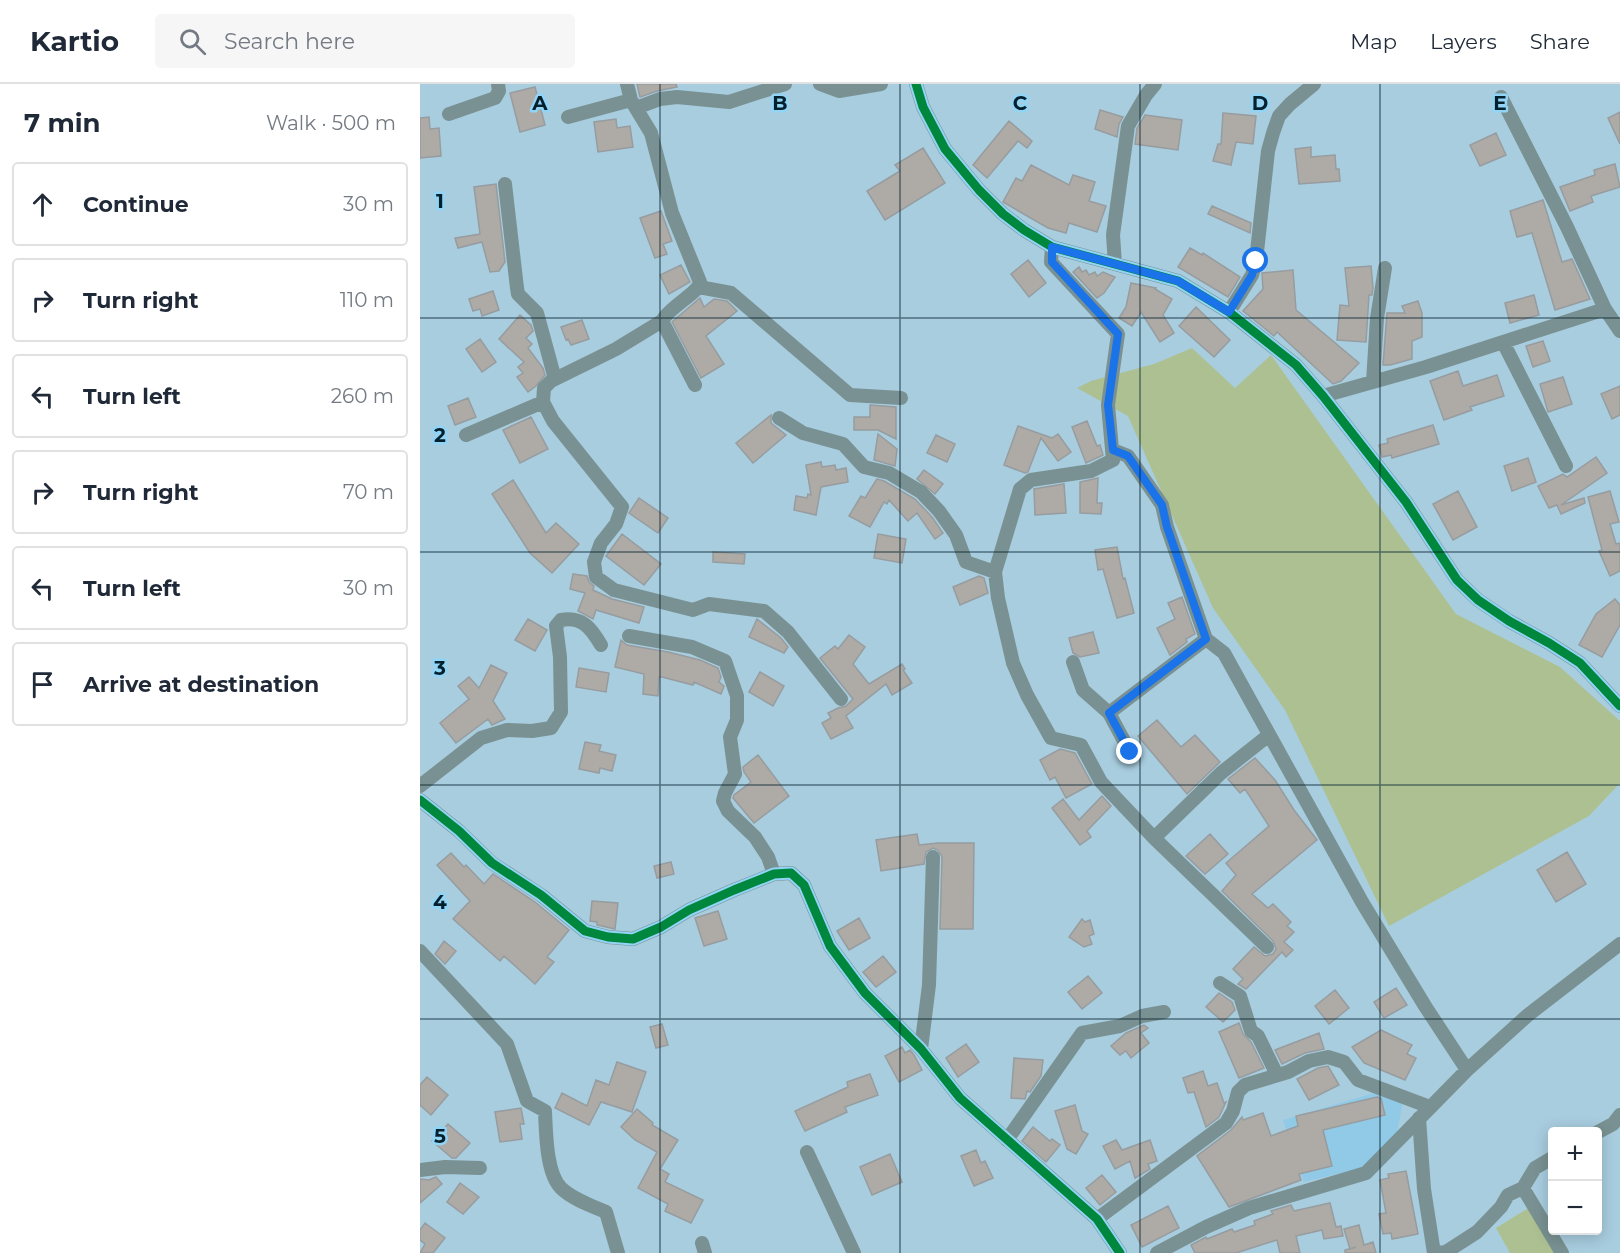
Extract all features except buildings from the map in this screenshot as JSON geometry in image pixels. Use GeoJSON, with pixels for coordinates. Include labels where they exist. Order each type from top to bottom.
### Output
{"type":"FeatureCollection","features":[{"type":"Feature","properties":{"kind":"street"},"geometry":{"type":"LineString","coordinates":[[449,114],[495,99],[500,91],[498,84]]}},
{"type":"Feature","properties":{"kind":"street"},"geometry":{"type":"LineString","coordinates":[[627,84],[633,104],[651,133],[672,213],[700,282],[699,287],[676,304],[662,321],[616,349],[555,379],[544,388],[543,402],[553,422],[622,507],[616,524],[602,543],[594,562],[596,577],[614,590],[693,610],[709,604],[764,611],[788,632],[841,699]]}},
{"type":"Feature","properties":{"kind":"street"},"geometry":{"type":"LineString","coordinates":[[568,117],[677,97],[729,102],[784,84]]}},
{"type":"Feature","properties":{"kind":"street"},"geometry":{"type":"LineString","coordinates":[[820,84],[838,90],[881,84]]}},
{"type":"Feature","properties":{"kind":"street"},"geometry":{"type":"LineString","coordinates":[[916,84],[923,107],[945,149],[979,190],[1003,214],[1024,230],[1052,247],[1178,281],[1229,312],[1296,365],[1406,502],[1457,580],[1478,600],[1509,621],[1580,663],[1620,706]]}},
{"type":"Feature","properties":{"kind":"street"},"geometry":{"type":"LineString","coordinates":[[1115,264],[1113,235],[1128,126],[1155,84]]}},
{"type":"Feature","properties":{"kind":"street"},"geometry":{"type":"LineString","coordinates":[[1229,312],[1252,275],[1256,261],[1273,133],[1280,116],[1290,104],[1314,84]]}},
{"type":"Feature","properties":{"kind":"street"},"geometry":{"type":"LineString","coordinates":[[1501,97],[1567,227],[1605,309],[1620,331]]}},
{"type":"Feature","properties":{"kind":"street"},"geometry":{"type":"LineString","coordinates":[[505,184],[517,288],[519,294],[537,313],[555,379]]}},
{"type":"Feature","properties":{"kind":"street"},"geometry":{"type":"LineString","coordinates":[[1052,247],[1052,262],[1118,334],[1108,405],[1113,460],[1091,471],[1031,480],[1020,489],[995,572],[1004,628],[1013,663],[1027,695],[1051,738],[1081,745],[1101,783],[1154,838],[1267,947]]}},
{"type":"Feature","properties":{"kind":"street"},"geometry":{"type":"LineString","coordinates":[[1374,382],[1377,318],[1385,268]]}},
{"type":"Feature","properties":{"kind":"street"},"geometry":{"type":"LineString","coordinates":[[699,287],[731,293],[850,395],[901,398]]}},
{"type":"Feature","properties":{"kind":"street"},"geometry":{"type":"LineString","coordinates":[[1323,396],[1605,309]]}},
{"type":"Feature","properties":{"kind":"street"},"geometry":{"type":"LineString","coordinates":[[662,321],[695,385]]}},
{"type":"Feature","properties":{"kind":"street"},"geometry":{"type":"LineString","coordinates":[[1503,342],[1566,466]]}},
{"type":"Feature","properties":{"kind":"street"},"geometry":{"type":"LineString","coordinates":[[466,435],[543,402]]}},
{"type":"Feature","properties":{"kind":"street"},"geometry":{"type":"LineString","coordinates":[[779,418],[803,433],[843,444],[864,466],[889,473],[921,492],[939,511],[956,535],[966,562],[995,572]]}},
{"type":"Feature","properties":{"kind":"street"},"geometry":{"type":"LineString","coordinates":[[1113,450],[1128,456],[1162,505],[1167,527],[1206,639],[1224,653],[1362,902],[1467,1070]]}},
{"type":"Feature","properties":{"kind":"street"},"geometry":{"type":"LineString","coordinates":[[420,786],[481,738],[507,730],[532,731],[551,728],[561,712],[560,657],[556,626],[561,620],[570,618],[590,627],[601,645]]}},
{"type":"Feature","properties":{"kind":"street"},"geometry":{"type":"LineString","coordinates":[[629,636],[692,647],[725,661],[737,696],[737,720],[730,737],[735,774],[723,801],[728,811],[755,837],[768,857],[774,874]]}},
{"type":"Feature","properties":{"kind":"street"},"geometry":{"type":"LineString","coordinates":[[1109,713],[1206,639]]}},
{"type":"Feature","properties":{"kind":"street"},"geometry":{"type":"LineString","coordinates":[[1073,662],[1083,690],[1109,713],[1130,752]]}},
{"type":"Feature","properties":{"kind":"street"},"geometry":{"type":"LineString","coordinates":[[1154,838],[1221,774],[1269,735]]}},
{"type":"Feature","properties":{"kind":"street"},"geometry":{"type":"LineString","coordinates":[[420,800],[459,831],[492,863],[541,896],[585,931],[608,937],[633,939],[661,927],[689,910],[774,874],[791,873],[804,885],[830,946],[865,993],[921,1049],[960,1098],[1097,1219],[1120,1253]]}},
{"type":"Feature","properties":{"kind":"street"},"geometry":{"type":"LineString","coordinates":[[921,1049],[929,985],[933,857]]}},
{"type":"Feature","properties":{"kind":"street"},"geometry":{"type":"LineString","coordinates":[[1157,1253],[1206,1227],[1250,1208],[1366,1173],[1467,1070],[1528,1015],[1620,944]]}},
{"type":"Feature","properties":{"kind":"street"},"geometry":{"type":"LineString","coordinates":[[420,951],[507,1044],[527,1101],[545,1111],[549,1162],[560,1187],[585,1203],[606,1212],[618,1253]]}},
{"type":"Feature","properties":{"kind":"street"},"geometry":{"type":"LineString","coordinates":[[1221,983],[1240,996],[1251,1031],[1258,1036],[1277,1075]]}},
{"type":"Feature","properties":{"kind":"street"},"geometry":{"type":"LineString","coordinates":[[1007,1140],[1082,1033],[1120,1026],[1142,1017],[1164,1012]]}},
{"type":"Feature","properties":{"kind":"street"},"geometry":{"type":"LineString","coordinates":[[1097,1219],[1226,1123],[1233,1111],[1238,1092],[1245,1085],[1288,1072],[1309,1061],[1328,1057],[1344,1062],[1358,1080],[1430,1107]]}},
{"type":"Feature","properties":{"kind":"street"},"geometry":{"type":"LineString","coordinates":[[1419,1118],[1424,1189],[1436,1253],[1446,1251],[1477,1232],[1501,1207],[1508,1195],[1523,1188],[1535,1168],[1548,1160]]}},
{"type":"Feature","properties":{"kind":"street"},"geometry":{"type":"LineString","coordinates":[[1602,1130],[1618,1123]]}},
{"type":"Feature","properties":{"kind":"street"},"geometry":{"type":"LineString","coordinates":[[807,1152],[854,1253]]}},
{"type":"Feature","properties":{"kind":"street"},"geometry":{"type":"LineString","coordinates":[[420,1170],[445,1167],[480,1168]]}},
{"type":"Feature","properties":{"kind":"street"},"geometry":{"type":"LineString","coordinates":[[1523,1188],[1562,1253]]}},
{"type":"Feature","properties":{"kind":"shaded area"},"geometry":{"type":"Polygon","coordinates":[[[1381,1091],[1403,1101],[1397,1132],[1365,1167],[1304,1182],[1283,1120],[1381,1091]]]}},
{"type":"Feature","properties":{"kind":"green space"},"geometry":{"type":"Polygon","coordinates":[[[1192,348],[1235,388],[1271,355],[1456,614],[1560,667],[1620,721],[1620,783],[1589,816],[1389,926],[1285,710],[1213,608],[1128,416],[1077,388],[1091,381],[1154,364],[1192,348]]]}},
{"type":"Feature","properties":{"kind":"green space"},"geometry":{"type":"Polygon","coordinates":[[[1530,1207],[1560,1253],[1510,1253],[1496,1228],[1530,1207]]]}},
{"type":"Feature","properties":{"kind":"cycle path"},"geometry":{"type":"LineString","coordinates":[[916,84],[923,107],[945,149],[979,190],[1003,214],[1024,230],[1052,247],[1178,281],[1229,312],[1296,365],[1406,502],[1457,580],[1478,600],[1509,621],[1580,663],[1620,706]]}},
{"type":"Feature","properties":{"kind":"cycle path"},"geometry":{"type":"LineString","coordinates":[[420,800],[459,831],[492,863],[541,895],[585,931],[608,937],[633,939],[734,890],[774,874],[791,873],[804,885],[830,946],[865,993],[921,1049],[960,1098],[1097,1219],[1120,1253]]}},
{"type":"Feature","properties":{"kind":"route"},"geometry":{"type":"LineString","coordinates":[[1130,752],[1109,713],[1206,639],[1190,589],[1182,573],[1162,505],[1128,456],[1113,450],[1108,405],[1118,334],[1052,262],[1052,247],[1178,281],[1229,312],[1252,275],[1256,261]]}}]}
